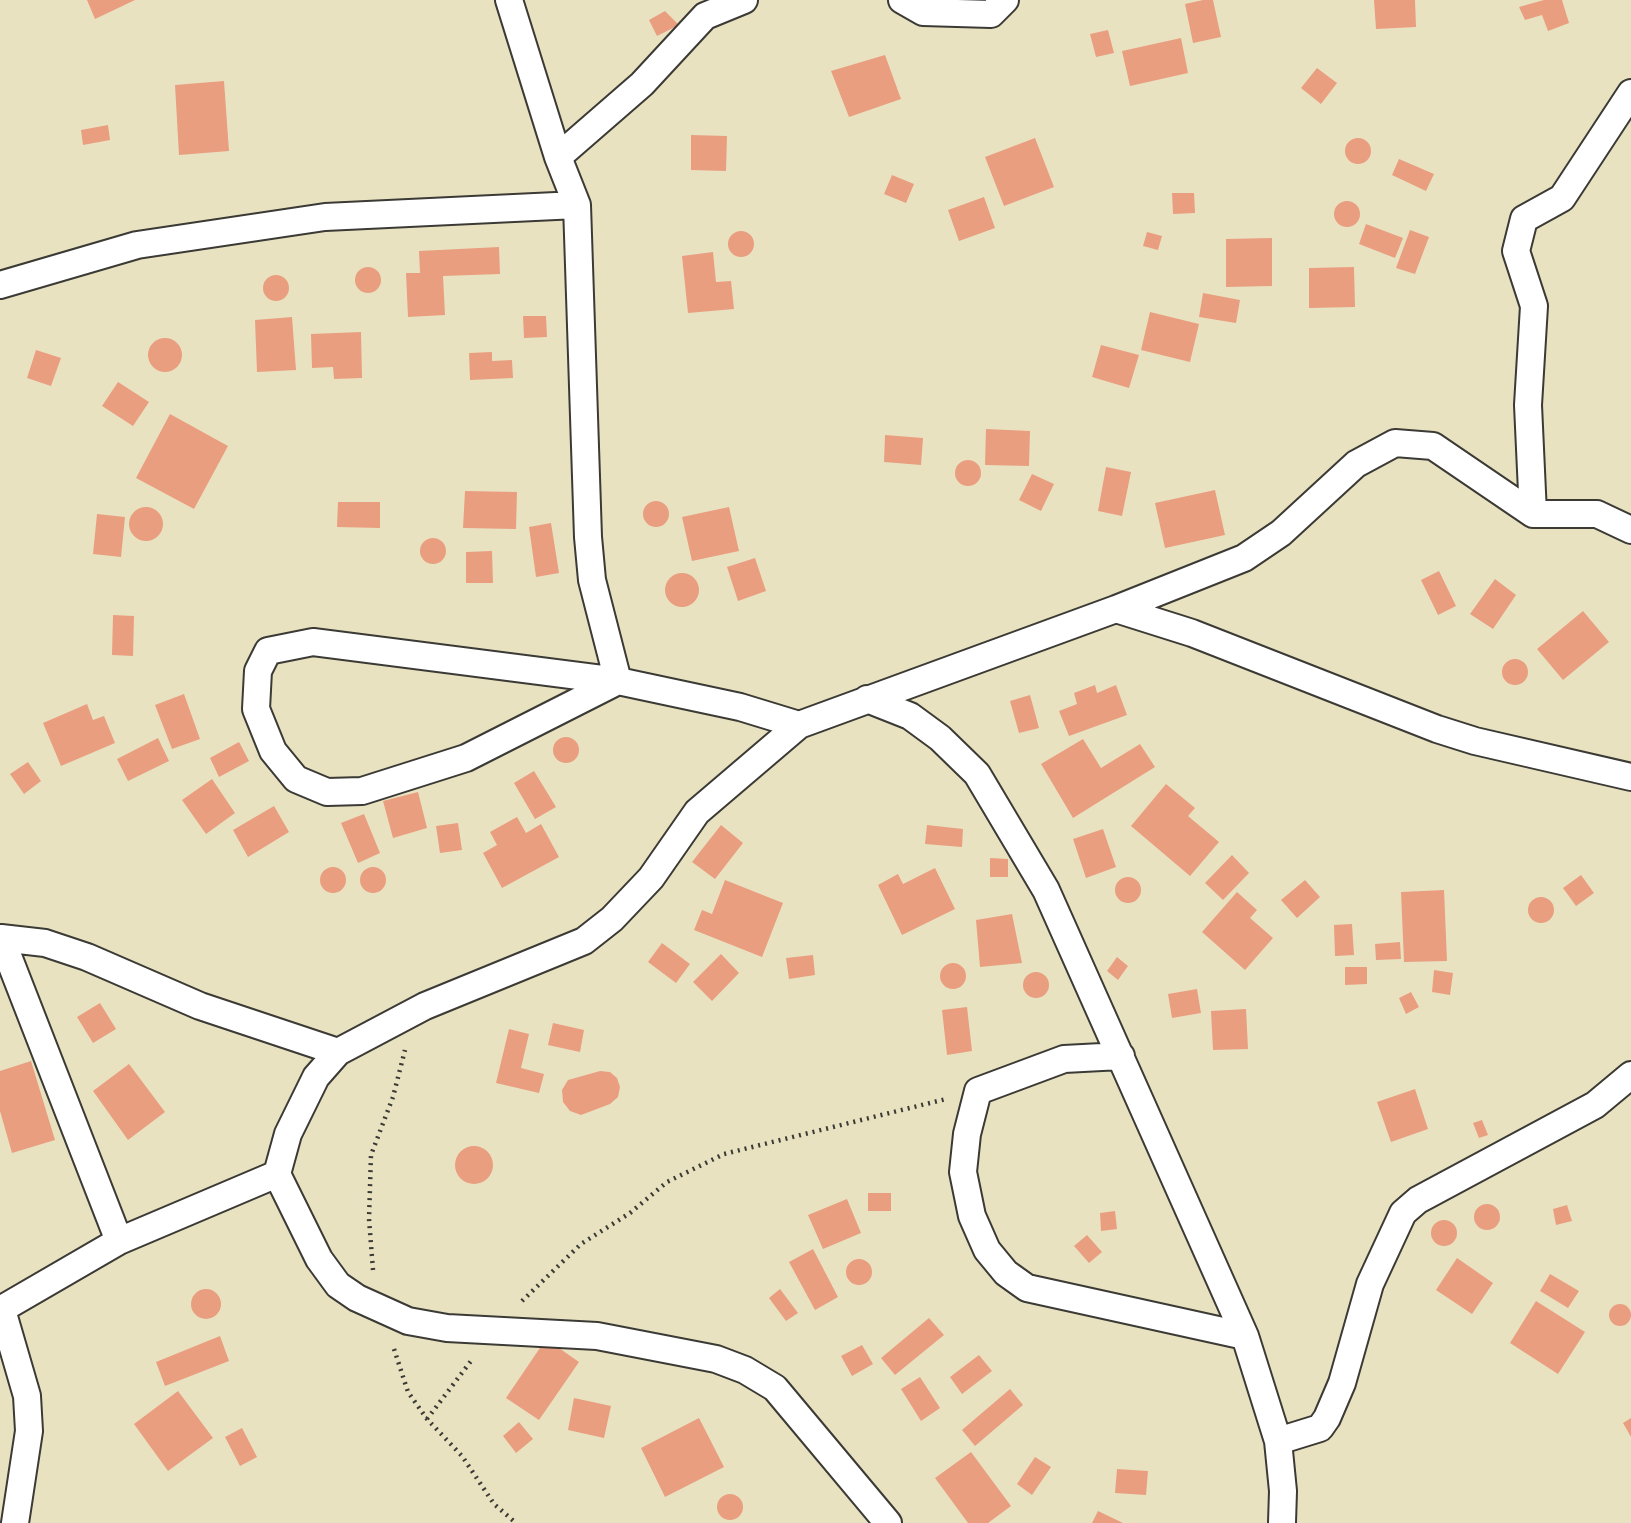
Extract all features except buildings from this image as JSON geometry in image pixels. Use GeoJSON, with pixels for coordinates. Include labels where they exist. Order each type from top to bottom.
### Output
{"type":"FeatureCollection","features":[{"type":"Feature","properties":{"kind":"street"},"geometry":{"type":"LineString","coordinates":[[509,0],[558,157],[577,205],[588,537],[592,580],[618,681]]}},
{"type":"Feature","properties":{"kind":"street"},"geometry":{"type":"LineString","coordinates":[[558,157],[642,84],[705,16],[744,0]]}},
{"type":"Feature","properties":{"kind":"street"},"geometry":{"type":"LineString","coordinates":[[902,0],[923,12],[991,13],[1005,0]]}},
{"type":"Feature","properties":{"kind":"street"},"geometry":{"type":"LineString","coordinates":[[1533,514],[1528,405],[1534,306],[1516,251],[1524,219],[1562,198],[1631,93]]}},
{"type":"Feature","properties":{"kind":"street"},"geometry":{"type":"LineString","coordinates":[[0,285],[137,245],[325,217],[577,205]]}},
{"type":"Feature","properties":{"kind":"street"},"geometry":{"type":"LineString","coordinates":[[888,1523],[775,1388],[746,1370],[716,1359],[597,1336],[494,1328],[447,1328],[408,1321],[376,1308],[338,1285],[319,1259],[277,1174],[288,1134],[316,1077],[338,1052],[425,1006],[584,941],[611,919],[651,878],[697,812],[799,725],[1116,609],[1244,558],[1281,533],[1356,464],[1395,443],[1433,446],[1533,514],[1597,514],[1631,530]]}},
{"type":"Feature","properties":{"kind":"street"},"geometry":{"type":"LineString","coordinates":[[1116,609],[1204,637],[1437,729],[1475,741],[1631,776]]}},
{"type":"Feature","properties":{"kind":"street"},"geometry":{"type":"LineString","coordinates":[[618,681],[466,758],[362,791],[327,792],[296,779],[273,751],[256,709],[258,671],[268,651],[313,642],[618,681],[740,708],[799,725]]}},
{"type":"Feature","properties":{"kind":"street"},"geometry":{"type":"LineString","coordinates":[[867,699],[910,716],[940,737],[977,774],[1046,890],[1245,1336],[1278,1441],[1283,1491],[1282,1523]]}},
{"type":"Feature","properties":{"kind":"street"},"geometry":{"type":"LineString","coordinates":[[119,1241],[1,938],[45,943],[88,957],[200,1006],[338,1052]]}},
{"type":"Feature","properties":{"kind":"street"},"geometry":{"type":"LineString","coordinates":[[1121,1056],[1064,1059],[978,1091],[967,1134],[963,1172],[972,1216],[987,1250],[1006,1273],[1027,1288],[1245,1336]]}},
{"type":"Feature","properties":{"kind":"street"},"geometry":{"type":"LineString","coordinates":[[1278,1441],[1320,1428],[1327,1418],[1346,1372],[1370,1284],[1403,1213],[1418,1200],[1595,1105],[1631,1075]]}},
{"type":"Feature","properties":{"kind":"street"},"geometry":{"type":"LineString","coordinates":[[15,1523],[29,1431],[27,1396],[1,1310],[119,1241],[277,1174]]}},
{"type":"Feature","properties":{"kind":"path"},"geometry":{"type":"LineString","coordinates":[[425,1006],[406,1043],[393,1097],[371,1155],[369,1219],[376,1308],[390,1336],[408,1392],[427,1419],[462,1456],[494,1504],[516,1523]]}},
{"type":"Feature","properties":{"kind":"path"},"geometry":{"type":"LineString","coordinates":[[427,1419],[494,1328],[581,1244],[630,1213],[667,1182],[724,1154],[978,1091]]}}]}
